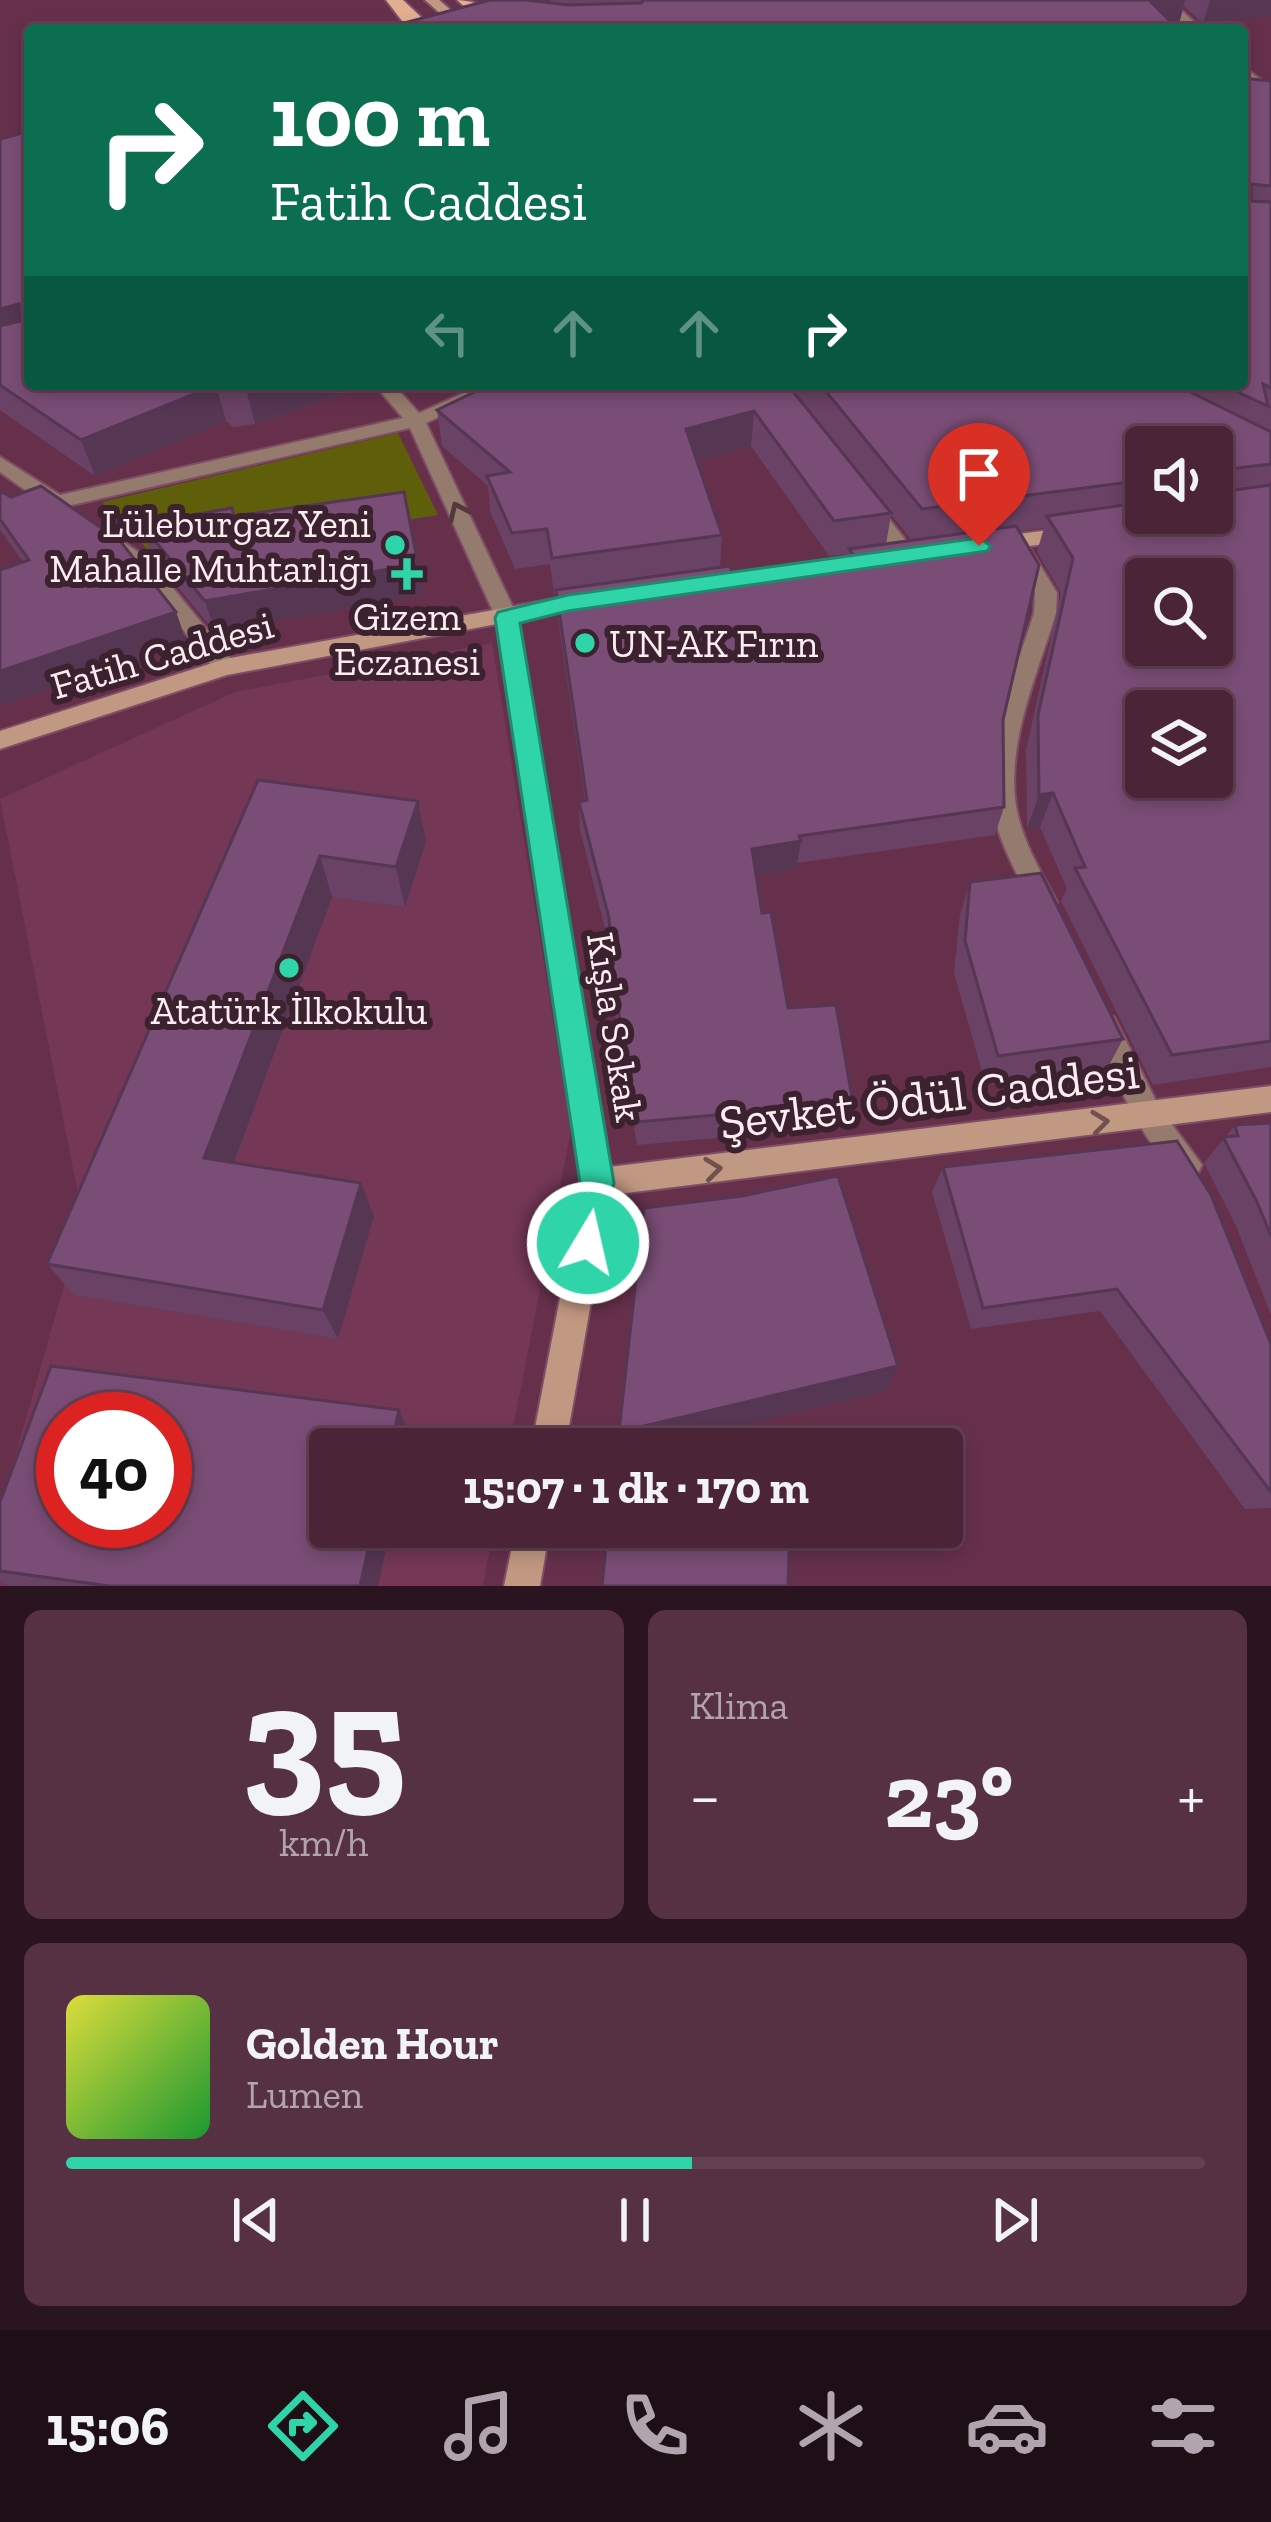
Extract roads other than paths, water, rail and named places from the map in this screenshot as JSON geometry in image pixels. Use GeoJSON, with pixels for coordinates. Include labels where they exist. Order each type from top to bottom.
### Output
{"type":"FeatureCollection","features":[{"type":"Feature","properties":{"kind":"main road"},"geometry":{"type":"LineString","coordinates":[[394,0],[418,24]]}},
{"type":"Feature","properties":{"kind":"main road"},"geometry":{"type":"LineString","coordinates":[[465,0],[483,15],[524,21]]}},
{"type":"Feature","properties":{"kind":"street"},"geometry":{"type":"LineString","coordinates":[[431,0],[460,24]]}},
{"type":"Feature","properties":{"kind":"street"},"geometry":{"type":"LineString","coordinates":[[1162,0],[1189,24]]}},
{"type":"Feature","properties":{"kind":"street"},"geometry":{"type":"LineString","coordinates":[[466,24],[483,15]]}},
{"type":"Feature","properties":{"kind":"street"},"geometry":{"type":"LineString","coordinates":[[388,390],[416,421],[507,618]]}},
{"type":"Feature","properties":{"kind":"street"},"geometry":{"type":"LineString","coordinates":[[0,514],[73,514],[416,421],[486,390]]}},
{"type":"Feature","properties":{"kind":"street"},"geometry":{"type":"LineString","coordinates":[[0,463],[142,563],[225,667]]}},
{"type":"Feature","properties":{"kind":"street"},"geometry":{"type":"LineString","coordinates":[[850,484],[907,556]]}},
{"type":"Feature","properties":{"kind":"street"},"geometry":{"type":"LineString","coordinates":[[972,547],[1103,530]]}},
{"type":"Feature","properties":{"kind":"street"},"geometry":{"type":"LineString","coordinates":[[1015,541],[1046,592],[1045,613],[1004,765],[1002,801],[1011,834],[1060,935]]}},
{"type":"Feature","properties":{"kind":"street","name":"Fatih Caddesi"},"geometry":{"type":"LineString","coordinates":[[0,740],[225,667],[613,597]]}},
{"type":"Feature","properties":{"kind":"street","name":"Kışla Sokak"},"geometry":{"type":"LineString","coordinates":[[507,618],[597,1183],[552,1428]]}},
{"type":"Feature","properties":{"kind":"street"},"geometry":{"type":"LineString","coordinates":[[1090,995],[1149,1116],[1182,1156],[1202,1193]]}},
{"type":"Feature","properties":{"kind":"street","name":"Şevket Ödül Caddesi"},"geometry":{"type":"LineString","coordinates":[[597,1183],[1271,1099]]}},
{"type":"Feature","properties":{"kind":"street"},"geometry":{"type":"LineString","coordinates":[[522,1586],[529,1548]]}},
{"type":"Feature","properties":{"kind":"place","name":"Lüleburgaz Yeni Mahalle Muhtarlığı"},"geometry":{"type":"Point","coordinates":[395,545]}},
{"type":"Feature","properties":{"kind":"place","name":"Gizem Eczanesi"},"geometry":{"type":"Point","coordinates":[407,574]}},
{"type":"Feature","properties":{"kind":"place","name":"UN-AK Fırın"},"geometry":{"type":"Point","coordinates":[585,643]}},
{"type":"Feature","properties":{"kind":"place","name":"Atatürk İlkokulu"},"geometry":{"type":"Point","coordinates":[289,968]}}]}
